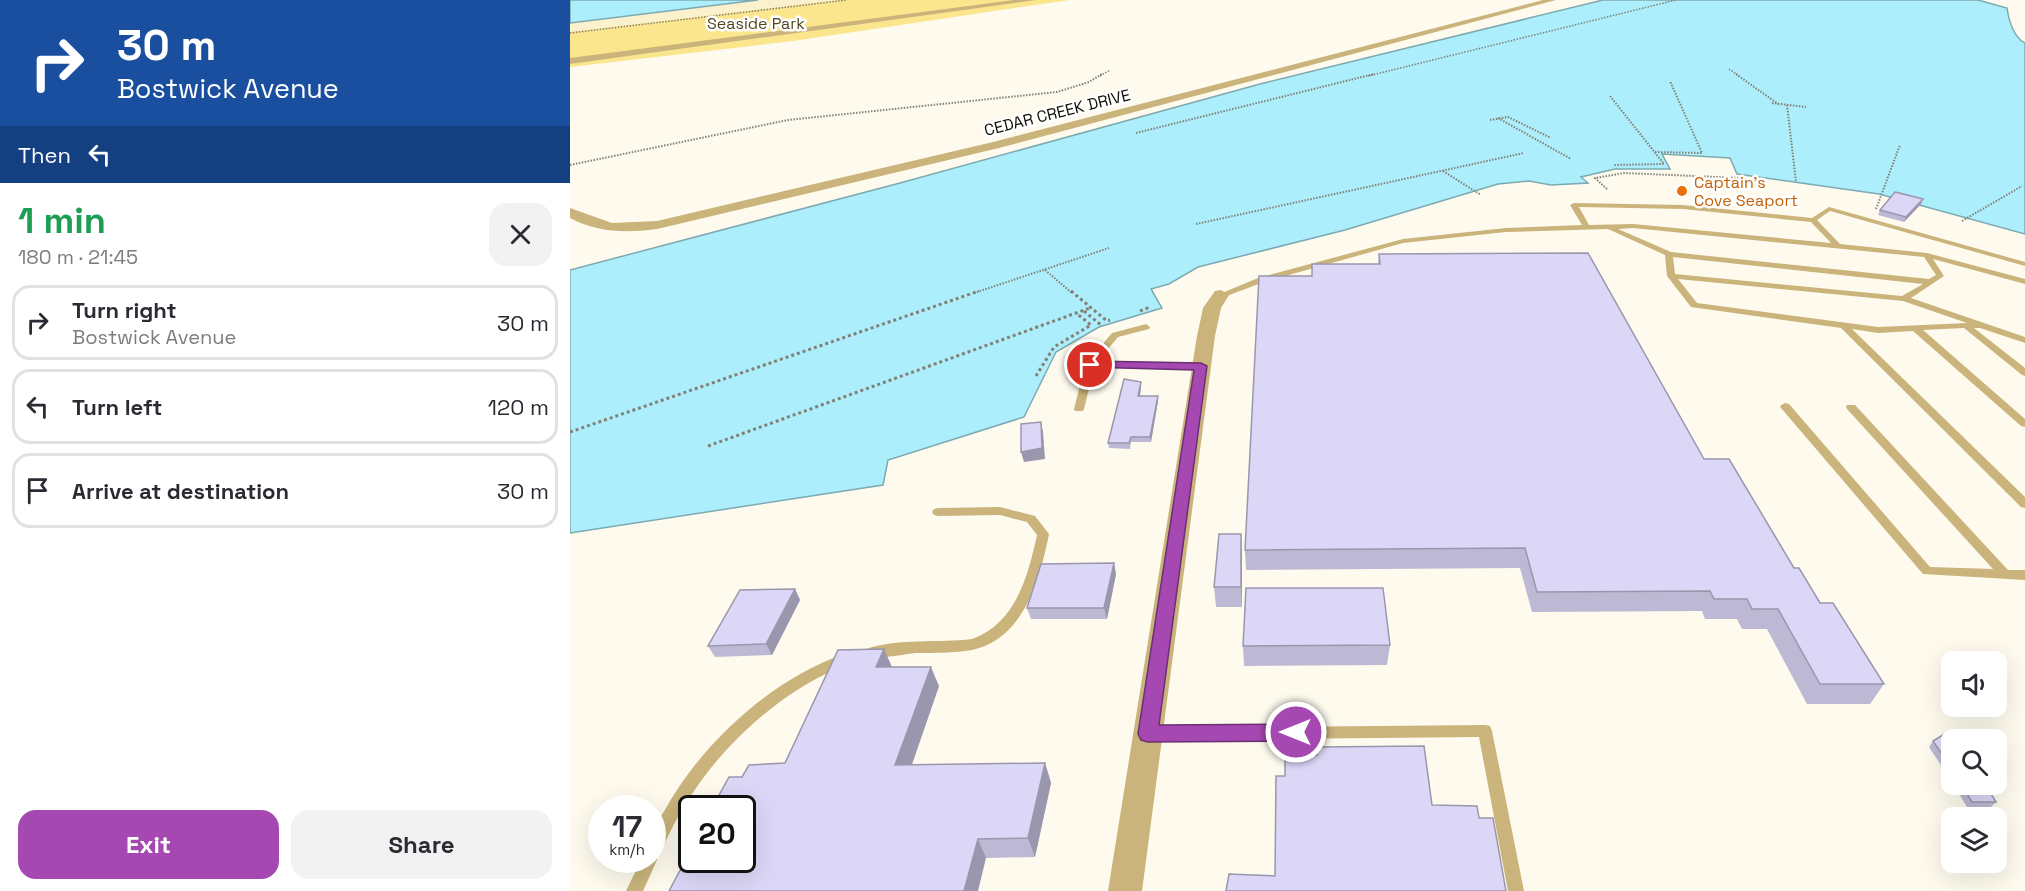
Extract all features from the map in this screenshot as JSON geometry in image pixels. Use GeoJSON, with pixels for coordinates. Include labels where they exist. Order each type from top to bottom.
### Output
{"type":"FeatureCollection","features":[{"type":"Feature","properties":{"kind":"street"},"geometry":{"type":"LineString","coordinates":[[570,56],[1006,0]]}},
{"type":"Feature","properties":{"kind":"street"},"geometry":{"type":"LineString","coordinates":[[570,61],[1032,0]]}},
{"type":"Feature","properties":{"kind":"street","name":"CEDAR CREEK DRIVE"},"geometry":{"type":"LineString","coordinates":[[570,212],[593,225],[612,228],[657,225],[995,145],[1552,0]]}},
{"type":"Feature","properties":{"kind":"street"},"geometry":{"type":"LineString","coordinates":[[1125,891],[1201,366],[1212,308],[1221,295]]}},
{"type":"Feature","properties":{"kind":"lane"},"geometry":{"type":"LineString","coordinates":[[1587,227],[1574,205],[1683,207],[1814,220],[1838,246]]}},
{"type":"Feature","properties":{"kind":"lane"},"geometry":{"type":"LineString","coordinates":[[1814,220],[1829,209],[2025,264]]}},
{"type":"Feature","properties":{"kind":"lane"},"geometry":{"type":"LineString","coordinates":[[1608,226],[1669,254],[1931,282]]}},
{"type":"Feature","properties":{"kind":"lane"},"geometry":{"type":"LineString","coordinates":[[1221,295],[1261,280],[1403,241],[1506,230],[1608,226],[1633,226],[1926,255],[2025,282]]}},
{"type":"Feature","properties":{"kind":"lane"},"geometry":{"type":"LineString","coordinates":[[1669,254],[1671,276],[1694,305],[1878,330],[1981,325]]}},
{"type":"Feature","properties":{"kind":"lane"},"geometry":{"type":"LineString","coordinates":[[1904,299],[1940,276],[1926,255]]}},
{"type":"Feature","properties":{"kind":"lane"},"geometry":{"type":"LineString","coordinates":[[1671,276],[1904,299],[2025,340]]}},
{"type":"Feature","properties":{"kind":"lane"},"geometry":{"type":"LineString","coordinates":[[1843,325],[2025,504]]}},
{"type":"Feature","properties":{"kind":"lane"},"geometry":{"type":"LineString","coordinates":[[1966,326],[2025,373]]}},
{"type":"Feature","properties":{"kind":"lane"},"geometry":{"type":"LineString","coordinates":[[1079,409],[1090,365],[1115,335],[1146,327]]}},
{"type":"Feature","properties":{"kind":"lane"},"geometry":{"type":"LineString","coordinates":[[1915,328],[2025,424]]}},
{"type":"Feature","properties":{"kind":"lane"},"geometry":{"type":"LineString","coordinates":[[1090,365],[1201,366]]}},
{"type":"Feature","properties":{"kind":"lane"},"geometry":{"type":"LineString","coordinates":[[1785,406],[1927,571],[2025,575]]}},
{"type":"Feature","properties":{"kind":"lane"},"geometry":{"type":"LineString","coordinates":[[1851,407],[2005,574]]}},
{"type":"Feature","properties":{"kind":"lane"},"geometry":{"type":"LineString","coordinates":[[666,824],[701,769],[754,715],[802,680],[835,662],[891,648],[972,644],[991,639],[1007,625],[1021,604],[1040,555],[1043,534],[1031,519],[1000,511],[938,512]]}},
{"type":"Feature","properties":{"kind":"lane"},"geometry":{"type":"LineString","coordinates":[[1148,734],[1485,731],[1516,891]]}},
{"type":"Feature","properties":{"kind":"lane"},"geometry":{"type":"LineString","coordinates":[[634,891],[643,873]]}},
{"type":"Feature","properties":{"kind":"path"},"geometry":{"type":"LineString","coordinates":[[570,33],[847,0]]}},
{"type":"Feature","properties":{"kind":"path"},"geometry":{"type":"LineString","coordinates":[[1136,133],[1676,0]]}},
{"type":"Feature","properties":{"kind":"path"},"geometry":{"type":"LineString","coordinates":[[1729,69],[1778,104]]}},
{"type":"Feature","properties":{"kind":"path","name":"CEDAR CREEK DRIVE"},"geometry":{"type":"LineString","coordinates":[[570,165],[788,120],[1057,92],[1089,82],[1110,70]]}},
{"type":"Feature","properties":{"kind":"path"},"geometry":{"type":"LineString","coordinates":[[1654,152],[1702,153],[1671,81]]}},
{"type":"Feature","properties":{"kind":"path"},"geometry":{"type":"LineString","coordinates":[[1610,96],[1671,174]]}},
{"type":"Feature","properties":{"kind":"path"},"geometry":{"type":"LineString","coordinates":[[1772,103],[1806,107]]}},
{"type":"Feature","properties":{"kind":"path"},"geometry":{"type":"LineString","coordinates":[[1787,105],[1796,182]]}},
{"type":"Feature","properties":{"kind":"path"},"geometry":{"type":"LineString","coordinates":[[1490,120],[1508,117],[1551,138]]}},
{"type":"Feature","properties":{"kind":"path"},"geometry":{"type":"LineString","coordinates":[[1498,118],[1571,159]]}},
{"type":"Feature","properties":{"kind":"path"},"geometry":{"type":"LineString","coordinates":[[1879,196],[1900,145]]}},
{"type":"Feature","properties":{"kind":"path"},"geometry":{"type":"LineString","coordinates":[[1196,224],[1524,153]]}},
{"type":"Feature","properties":{"kind":"path"},"geometry":{"type":"LineString","coordinates":[[1613,165],[1664,164]]}},
{"type":"Feature","properties":{"kind":"path"},"geometry":{"type":"LineString","coordinates":[[1442,171],[1481,195]]}},
{"type":"Feature","properties":{"kind":"path"},"geometry":{"type":"LineString","coordinates":[[1625,206],[1594,178],[1624,173],[1741,178]]}},
{"type":"Feature","properties":{"kind":"path"},"geometry":{"type":"LineString","coordinates":[[1962,221],[2022,186]]}},
{"type":"Feature","properties":{"kind":"path"},"geometry":{"type":"LineString","coordinates":[[570,432],[1109,248]]}},
{"type":"Feature","properties":{"kind":"path"},"geometry":{"type":"LineString","coordinates":[[1045,270],[1107,321],[1118,318]]}},
{"type":"Feature","properties":{"kind":"path"},"geometry":{"type":"LineString","coordinates":[[1139,311],[1150,307]]}},
{"type":"Feature","properties":{"kind":"path"},"geometry":{"type":"LineString","coordinates":[[708,446],[1090,308]]}},
{"type":"Feature","properties":{"kind":"path"},"geometry":{"type":"LineString","coordinates":[[1083,310],[1101,324]]}},
{"type":"Feature","properties":{"kind":"path"},"geometry":{"type":"LineString","coordinates":[[1036,376],[1054,346],[1091,325],[1076,313]]}},
{"type":"Feature","properties":{"kind":"green space","name":"Seaside Park"},"geometry":{"type":"Polygon","coordinates":[[[758,0],[1069,0],[793,41],[570,67],[570,23],[758,0]]]}},
{"type":"Feature","properties":{"kind":"sand"},"geometry":{"type":"Polygon","coordinates":[[[758,0],[839,0],[570,32],[570,23],[758,0]]]}},
{"type":"Feature","properties":{"kind":"water"},"geometry":{"type":"Polygon","coordinates":[[[570,0],[758,0],[570,23],[570,0]]]}},
{"type":"Feature","properties":{"kind":"water"},"geometry":{"type":"Polygon","coordinates":[[[1603,0],[1978,0],[2007,8],[2015,33],[2025,43],[2025,234],[1879,194],[1737,174],[1730,158],[1662,154],[1670,169],[1615,169],[1581,177],[1588,183],[1551,185],[1529,181],[1498,184],[1345,230],[1198,267],[1169,284],[1151,289],[1162,308],[1099,327],[1056,352],[1024,417],[888,460],[883,485],[570,533],[570,270],[900,183],[1260,84],[1603,0]]]}},
{"type":"Feature","properties":{"kind":"building"},"geometry":{"type":"Polygon","coordinates":[[[1895,192],[1923,199],[1906,217],[1880,210],[1895,192]]]}},
{"type":"Feature","properties":{"kind":"building"},"geometry":{"type":"Polygon","coordinates":[[[1588,253],[1704,459],[1729,459],[1794,568],[1799,568],[1820,603],[1833,603],[1884,684],[1820,684],[1778,609],[1752,609],[1747,599],[1714,599],[1710,591],[1537,592],[1525,548],[1245,550],[1259,276],[1312,276],[1312,264],[1380,264],[1379,254],[1588,253]]]}},
{"type":"Feature","properties":{"kind":"building"},"geometry":{"type":"Polygon","coordinates":[[[1124,379],[1141,382],[1138,396],[1158,396],[1150,437],[1131,437],[1129,443],[1108,443],[1124,379]]]}},
{"type":"Feature","properties":{"kind":"building"},"geometry":{"type":"Polygon","coordinates":[[[1041,422],[1042,448],[1021,452],[1021,424],[1041,422]]]}},
{"type":"Feature","properties":{"kind":"building"},"geometry":{"type":"Polygon","coordinates":[[[1219,534],[1241,534],[1241,587],[1214,587],[1219,534]]]}},
{"type":"Feature","properties":{"kind":"building"},"geometry":{"type":"Polygon","coordinates":[[[1114,563],[1104,608],[1027,608],[1041,564],[1114,563]]]}},
{"type":"Feature","properties":{"kind":"building"},"geometry":{"type":"Polygon","coordinates":[[[1246,588],[1383,588],[1390,645],[1243,646],[1246,588]]]}},
{"type":"Feature","properties":{"kind":"building"},"geometry":{"type":"Polygon","coordinates":[[[795,589],[766,644],[708,646],[740,590],[795,589]]]}},
{"type":"Feature","properties":{"kind":"building"},"geometry":{"type":"Polygon","coordinates":[[[884,649],[876,667],[931,667],[895,765],[1045,763],[1028,838],[978,839],[964,891],[669,891],[679,873],[756,873],[756,795],[719,795],[729,777],[742,777],[749,765],[785,763],[838,650],[884,649]]]}},
{"type":"Feature","properties":{"kind":"building"},"geometry":{"type":"Polygon","coordinates":[[[1941,736],[1941,753],[1933,741],[1941,736]]]}},
{"type":"Feature","properties":{"kind":"building"},"geometry":{"type":"Polygon","coordinates":[[[1424,746],[1432,805],[1477,806],[1479,818],[1493,818],[1506,891],[1226,891],[1229,874],[1275,876],[1276,776],[1285,776],[1285,755],[1317,755],[1317,747],[1424,746]]]}},
{"type":"Feature","properties":{"kind":"building"},"geometry":{"type":"Polygon","coordinates":[[[1968,795],[1992,795],[1996,802],[1972,802],[1968,795]]]}},
{"type":"Feature","properties":{"kind":"place","name":"Captain's Cove Seaport"},"geometry":{"type":"Point","coordinates":[1682,191]}},
{"type":"Feature","properties":{"kind":"route"},"geometry":{"type":"LineString","coordinates":[[1090,365],[1201,366],[1148,734],[1296,732]]}}]}
